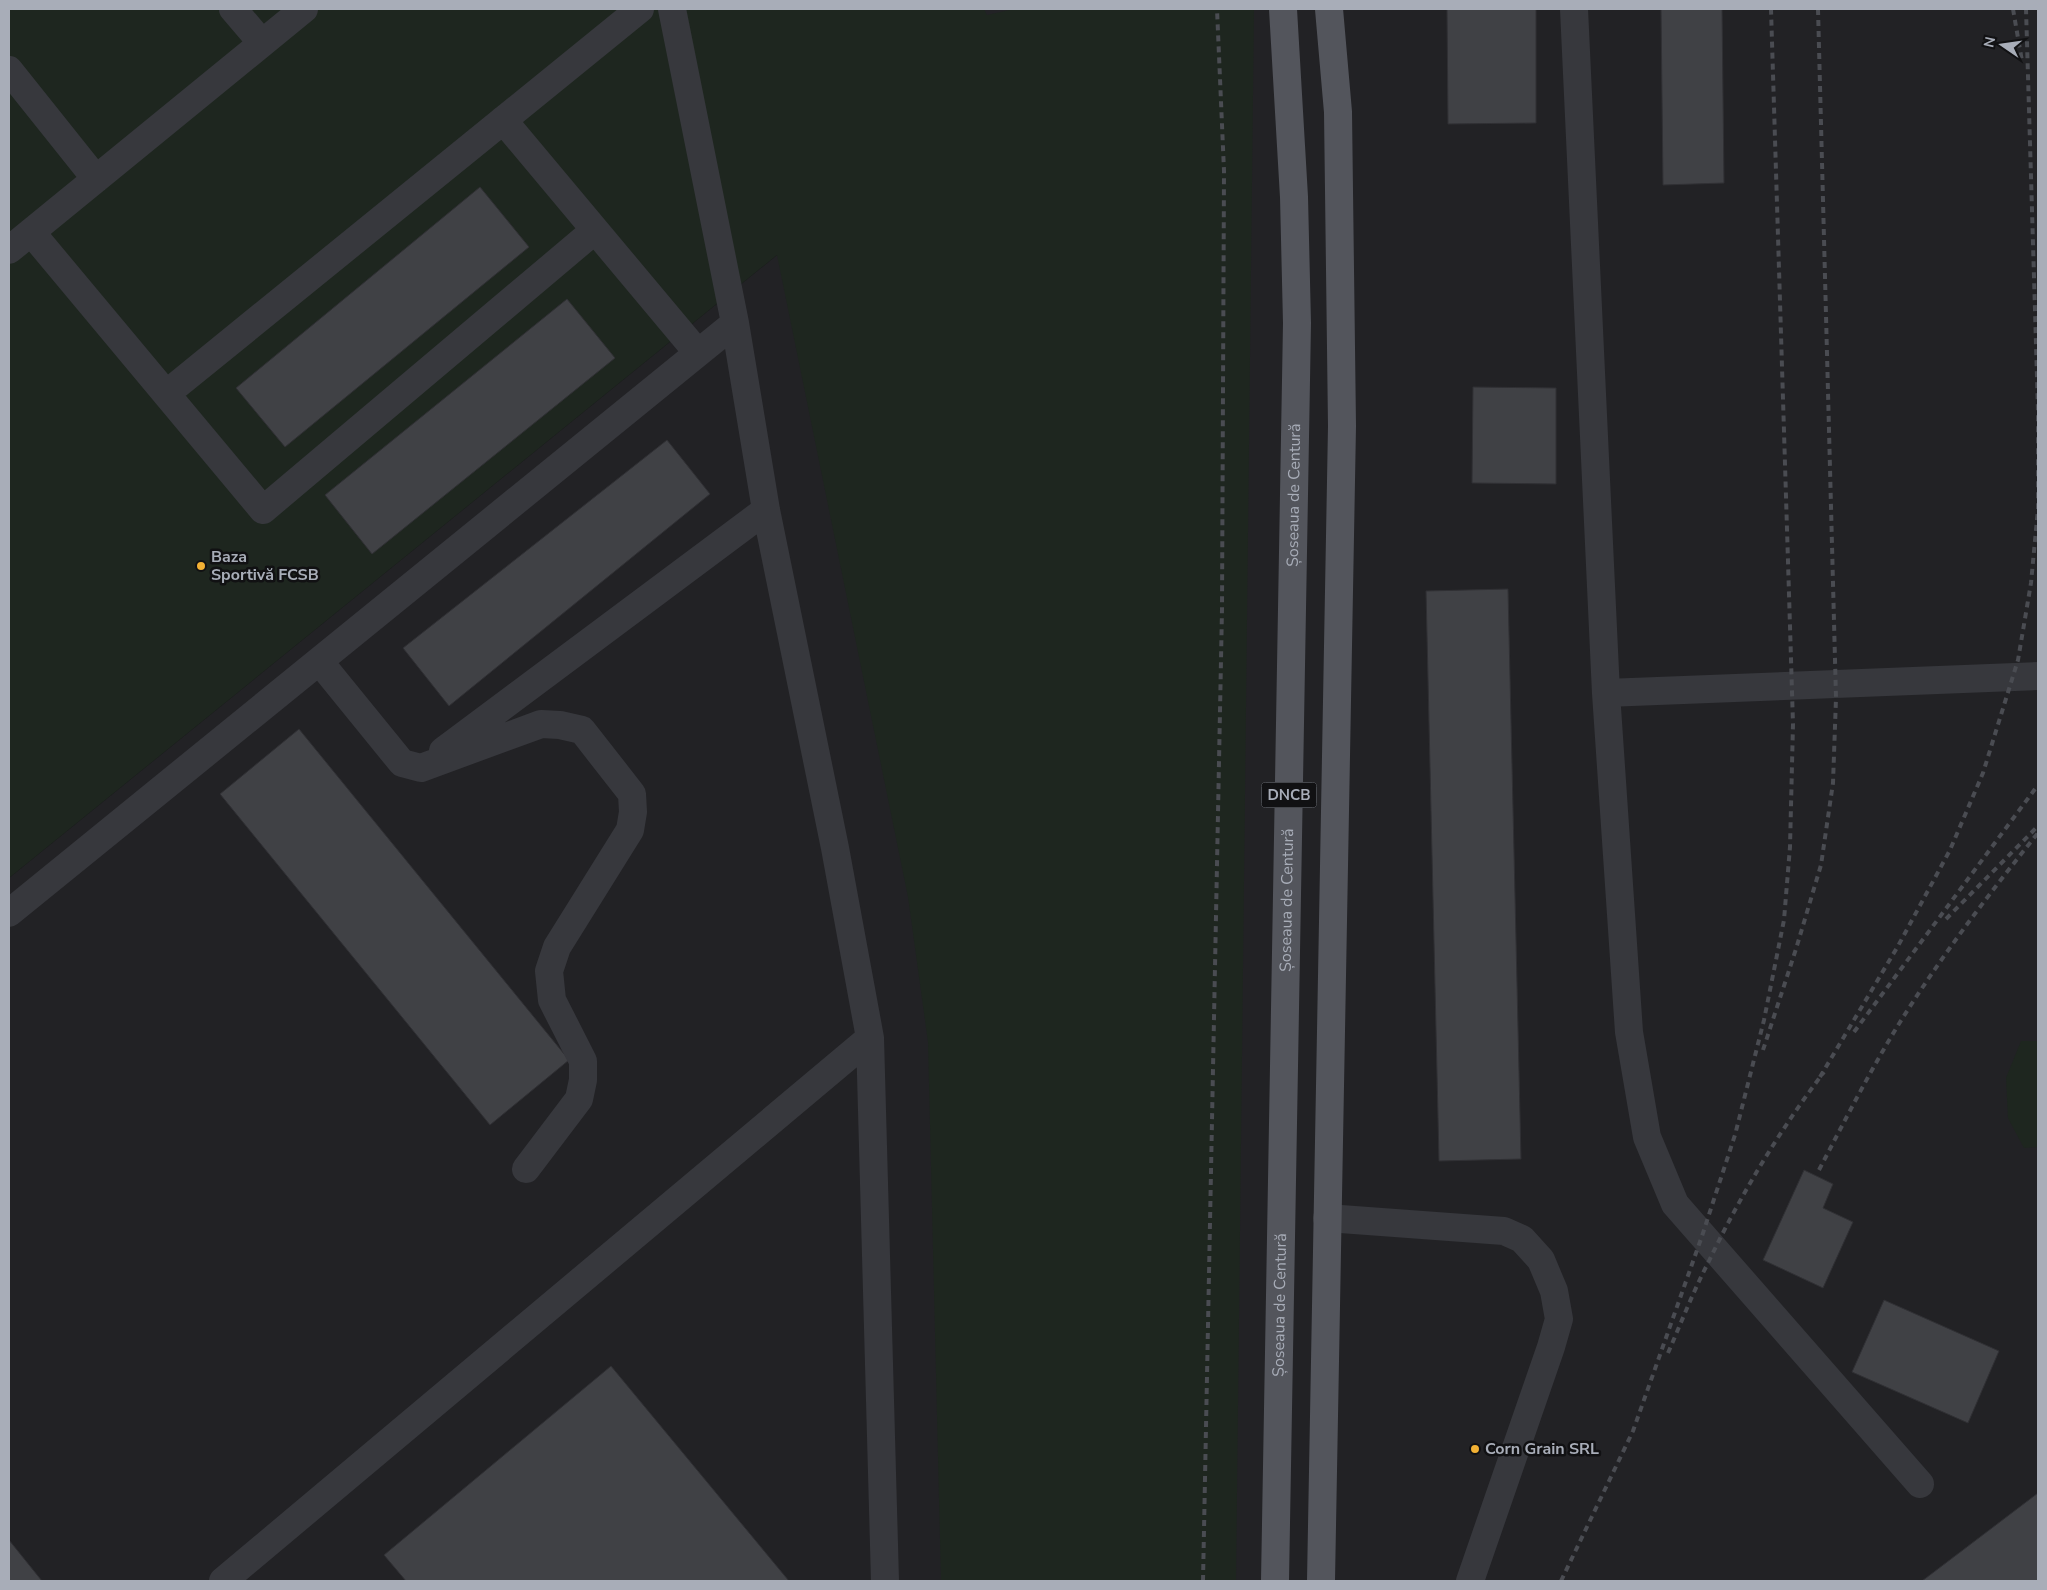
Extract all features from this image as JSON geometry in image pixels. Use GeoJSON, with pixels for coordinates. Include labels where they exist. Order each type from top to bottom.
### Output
{"type":"FeatureCollection","features":[{"type":"Feature","properties":{"kind":"main road","name":"Șoseaua de Centură"},"geometry":{"type":"LineString","coordinates":[[1275,1581],[1297,323],[1293,178],[1283,9]]}},
{"type":"Feature","properties":{"kind":"main road","name":"DNCB"},"geometry":{"type":"LineString","coordinates":[[1321,1581],[1342,426],[1338,112],[1329,9]]}},
{"type":"Feature","properties":{"kind":"lane"},"geometry":{"type":"LineString","coordinates":[[233,9],[262,43]]}},
{"type":"Feature","properties":{"kind":"lane"},"geometry":{"type":"LineString","coordinates":[[9,250],[304,9]]}},
{"type":"Feature","properties":{"kind":"lane"},"geometry":{"type":"LineString","coordinates":[[166,394],[640,9]]}},
{"type":"Feature","properties":{"kind":"lane"},"geometry":{"type":"LineString","coordinates":[[672,9],[735,323],[766,510],[835,848],[870,1038],[885,1581]]}},
{"type":"Feature","properties":{"kind":"lane"},"geometry":{"type":"LineString","coordinates":[[1574,9],[1606,694],[1629,1032],[1647,1137],[1675,1204],[1920,1484]]}},
{"type":"Feature","properties":{"kind":"lane"},"geometry":{"type":"LineString","coordinates":[[9,70],[96,179]]}},
{"type":"Feature","properties":{"kind":"lane"},"geometry":{"type":"LineString","coordinates":[[503,120],[698,352]]}},
{"type":"Feature","properties":{"kind":"lane"},"geometry":{"type":"LineString","coordinates":[[31,232],[263,510],[595,230]]}},
{"type":"Feature","properties":{"kind":"lane"},"geometry":{"type":"LineString","coordinates":[[9,913],[735,323]]}},
{"type":"Feature","properties":{"kind":"lane"},"geometry":{"type":"LineString","coordinates":[[421,768],[766,510]]}},
{"type":"Feature","properties":{"kind":"lane"},"geometry":{"type":"LineString","coordinates":[[319,661],[402,763],[421,768],[541,724],[560,725],[582,730],[632,794],[633,812],[630,830],[557,947],[549,971],[552,1000],[583,1061],[583,1080],[579,1099],[526,1169]]}},
{"type":"Feature","properties":{"kind":"lane"},"geometry":{"type":"LineString","coordinates":[[1606,694],[2038,676]]}},
{"type":"Feature","properties":{"kind":"lane"},"geometry":{"type":"LineString","coordinates":[[223,1581],[870,1038]]}},
{"type":"Feature","properties":{"kind":"lane"},"geometry":{"type":"LineString","coordinates":[[1327,1218],[1504,1231],[1522,1239],[1541,1260],[1554,1291],[1559,1319],[1551,1347],[1470,1581]]}},
{"type":"Feature","properties":{"kind":"shaded area"},"geometry":{"type":"Polygon","coordinates":[[[9,9],[984,9],[987,15],[1014,9],[1254,9],[1236,1581],[941,1581],[928,1042],[908,897],[777,255],[9,878],[9,9]]]}},
{"type":"Feature","properties":{"kind":"shaded area"},"geometry":{"type":"Polygon","coordinates":[[[723,9],[2038,9],[2038,1581],[9,1581],[9,878],[777,255],[723,9]]]}},
{"type":"Feature","properties":{"kind":"shaded area"},"geometry":{"type":"Polygon","coordinates":[[[2021,1041],[2038,1041],[2038,1147],[2024,1148],[2008,1118],[2006,1078],[2021,1041]]]}},
{"type":"Feature","properties":{"kind":"building"},"geometry":{"type":"Polygon","coordinates":[[[1447,9],[1536,9],[1536,123],[1448,124],[1447,9]]]}},
{"type":"Feature","properties":{"kind":"building"},"geometry":{"type":"Polygon","coordinates":[[[1661,9],[1722,9],[1724,183],[1663,185],[1661,9]]]}},
{"type":"Feature","properties":{"kind":"building"},"geometry":{"type":"Polygon","coordinates":[[[480,187],[529,247],[285,447],[236,388],[480,187]]]}},
{"type":"Feature","properties":{"kind":"building"},"geometry":{"type":"Polygon","coordinates":[[[567,299],[615,358],[372,554],[325,495],[567,299]]]}},
{"type":"Feature","properties":{"kind":"building"},"geometry":{"type":"Polygon","coordinates":[[[1473,387],[1556,388],[1556,484],[1472,483],[1473,387]]]}},
{"type":"Feature","properties":{"kind":"building"},"geometry":{"type":"Polygon","coordinates":[[[667,440],[710,494],[449,706],[403,648],[667,440]]]}},
{"type":"Feature","properties":{"kind":"building"},"geometry":{"type":"Polygon","coordinates":[[[1508,589],[1521,1159],[1439,1161],[1426,591],[1508,589]]]}},
{"type":"Feature","properties":{"kind":"building"},"geometry":{"type":"Polygon","coordinates":[[[299,729],[569,1060],[490,1125],[220,794],[299,729]]]}},
{"type":"Feature","properties":{"kind":"building"},"geometry":{"type":"Polygon","coordinates":[[[1804,1170],[1833,1184],[1823,1208],[1853,1222],[1823,1288],[1763,1260],[1804,1170]]]}},
{"type":"Feature","properties":{"kind":"building"},"geometry":{"type":"Polygon","coordinates":[[[1884,1300],[1999,1351],[1968,1423],[1852,1372],[1884,1300]]]}},
{"type":"Feature","properties":{"kind":"building"},"geometry":{"type":"Polygon","coordinates":[[[611,1366],[789,1581],[406,1581],[384,1555],[611,1366]]]}},
{"type":"Feature","properties":{"kind":"building"},"geometry":{"type":"Polygon","coordinates":[[[2038,1493],[2038,1581],[1922,1581],[2038,1493]]]}},
{"type":"Feature","properties":{"kind":"building"},"geometry":{"type":"Polygon","coordinates":[[[9,1540],[42,1581],[9,1581],[9,1540]]]}},
{"type":"Feature","properties":{"kind":"railway"},"geometry":{"type":"LineString","coordinates":[[1203,1581],[1222,609],[1224,171],[1217,9]]}},
{"type":"Feature","properties":{"kind":"railway"},"geometry":{"type":"LineString","coordinates":[[1561,1581],[1633,1431],[1702,1236],[1735,1135],[1764,1020],[1784,920],[1790,847],[1793,724],[1771,9]]}},
{"type":"Feature","properties":{"kind":"railway"},"geometry":{"type":"LineString","coordinates":[[1763,1050],[1821,865],[1833,783],[1836,698],[1818,9]]}},
{"type":"Feature","properties":{"kind":"railway"},"geometry":{"type":"LineString","coordinates":[[2013,9],[2022,61]]}},
{"type":"Feature","properties":{"kind":"railway"},"geometry":{"type":"LineString","coordinates":[[1820,1077],[1898,946],[1950,850],[1983,773],[2018,660],[2031,583],[2038,509],[2038,411],[2026,9]]}},
{"type":"Feature","properties":{"kind":"railway"},"geometry":{"type":"LineString","coordinates":[[1854,1032],[2038,785]]}},
{"type":"Feature","properties":{"kind":"railway"},"geometry":{"type":"LineString","coordinates":[[1946,919],[2038,826]]}},
{"type":"Feature","properties":{"kind":"railway"},"geometry":{"type":"LineString","coordinates":[[1819,1170],[1877,1062],[1913,1002],[1965,928],[2038,833]]}},
{"type":"Feature","properties":{"kind":"railway"},"geometry":{"type":"LineString","coordinates":[[1668,1353],[1692,1296],[1720,1238],[1747,1189],[1791,1117],[1824,1072]]}},
{"type":"Feature","properties":{"kind":"place","name":"Baza Sportivă FCSB"},"geometry":{"type":"Point","coordinates":[201,566]}},
{"type":"Feature","properties":{"kind":"place","name":"Corn Grain SRL"},"geometry":{"type":"Point","coordinates":[1475,1449]}}]}
